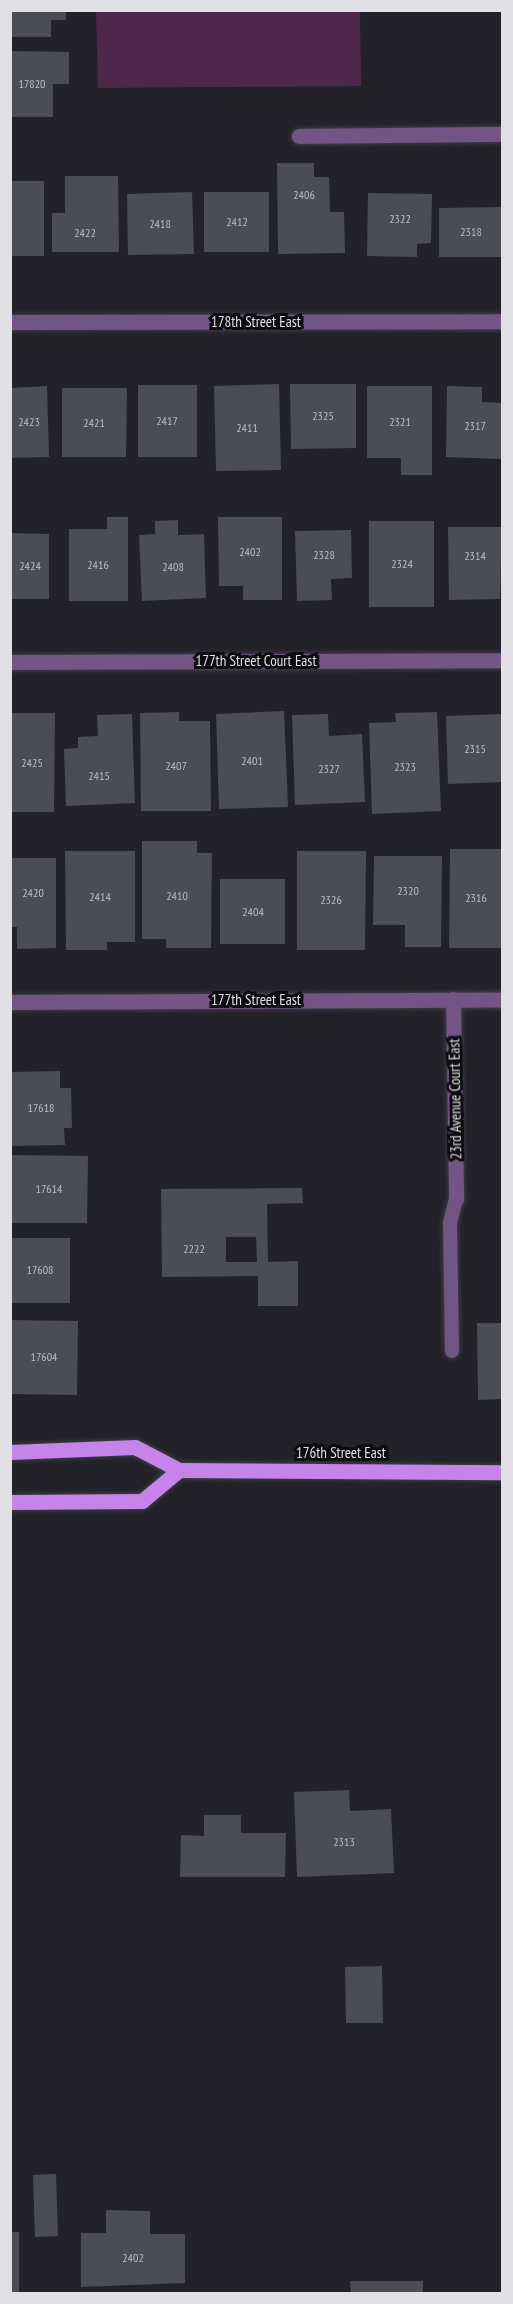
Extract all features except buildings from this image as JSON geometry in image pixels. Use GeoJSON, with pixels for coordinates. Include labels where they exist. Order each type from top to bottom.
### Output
{"type":"FeatureCollection","features":[{"type":"Feature","properties":{"kind":"main road","name":"176th Street East"},"geometry":{"type":"LineString","coordinates":[[10,1452],[135,1447],[179,1470],[502,1472]]}},
{"type":"Feature","properties":{"kind":"main road"},"geometry":{"type":"LineString","coordinates":[[10,1502],[142,1501],[179,1470]]}},
{"type":"Feature","properties":{"kind":"street"},"geometry":{"type":"LineString","coordinates":[[298,136],[502,134]]}},
{"type":"Feature","properties":{"kind":"street","name":"178th Street East"},"geometry":{"type":"LineString","coordinates":[[10,322],[502,321]]}},
{"type":"Feature","properties":{"kind":"street","name":"177th Street Court East"},"geometry":{"type":"LineString","coordinates":[[10,662],[502,660]]}},
{"type":"Feature","properties":{"kind":"street","name":"23rd Avenue Court East"},"geometry":{"type":"LineString","coordinates":[[453,999],[456,1198]]}},
{"type":"Feature","properties":{"kind":"street","name":"177th Street East"},"geometry":{"type":"LineString","coordinates":[[10,1002],[502,999]]}},
{"type":"Feature","properties":{"kind":"lane"},"geometry":{"type":"LineString","coordinates":[[452,1351],[450,1223],[456,1198]]}},
{"type":"Feature","properties":{"kind":"shaded area"},"geometry":{"type":"Polygon","coordinates":[[[96,11],[360,11],[361,86],[98,88],[96,11]]]}}]}
